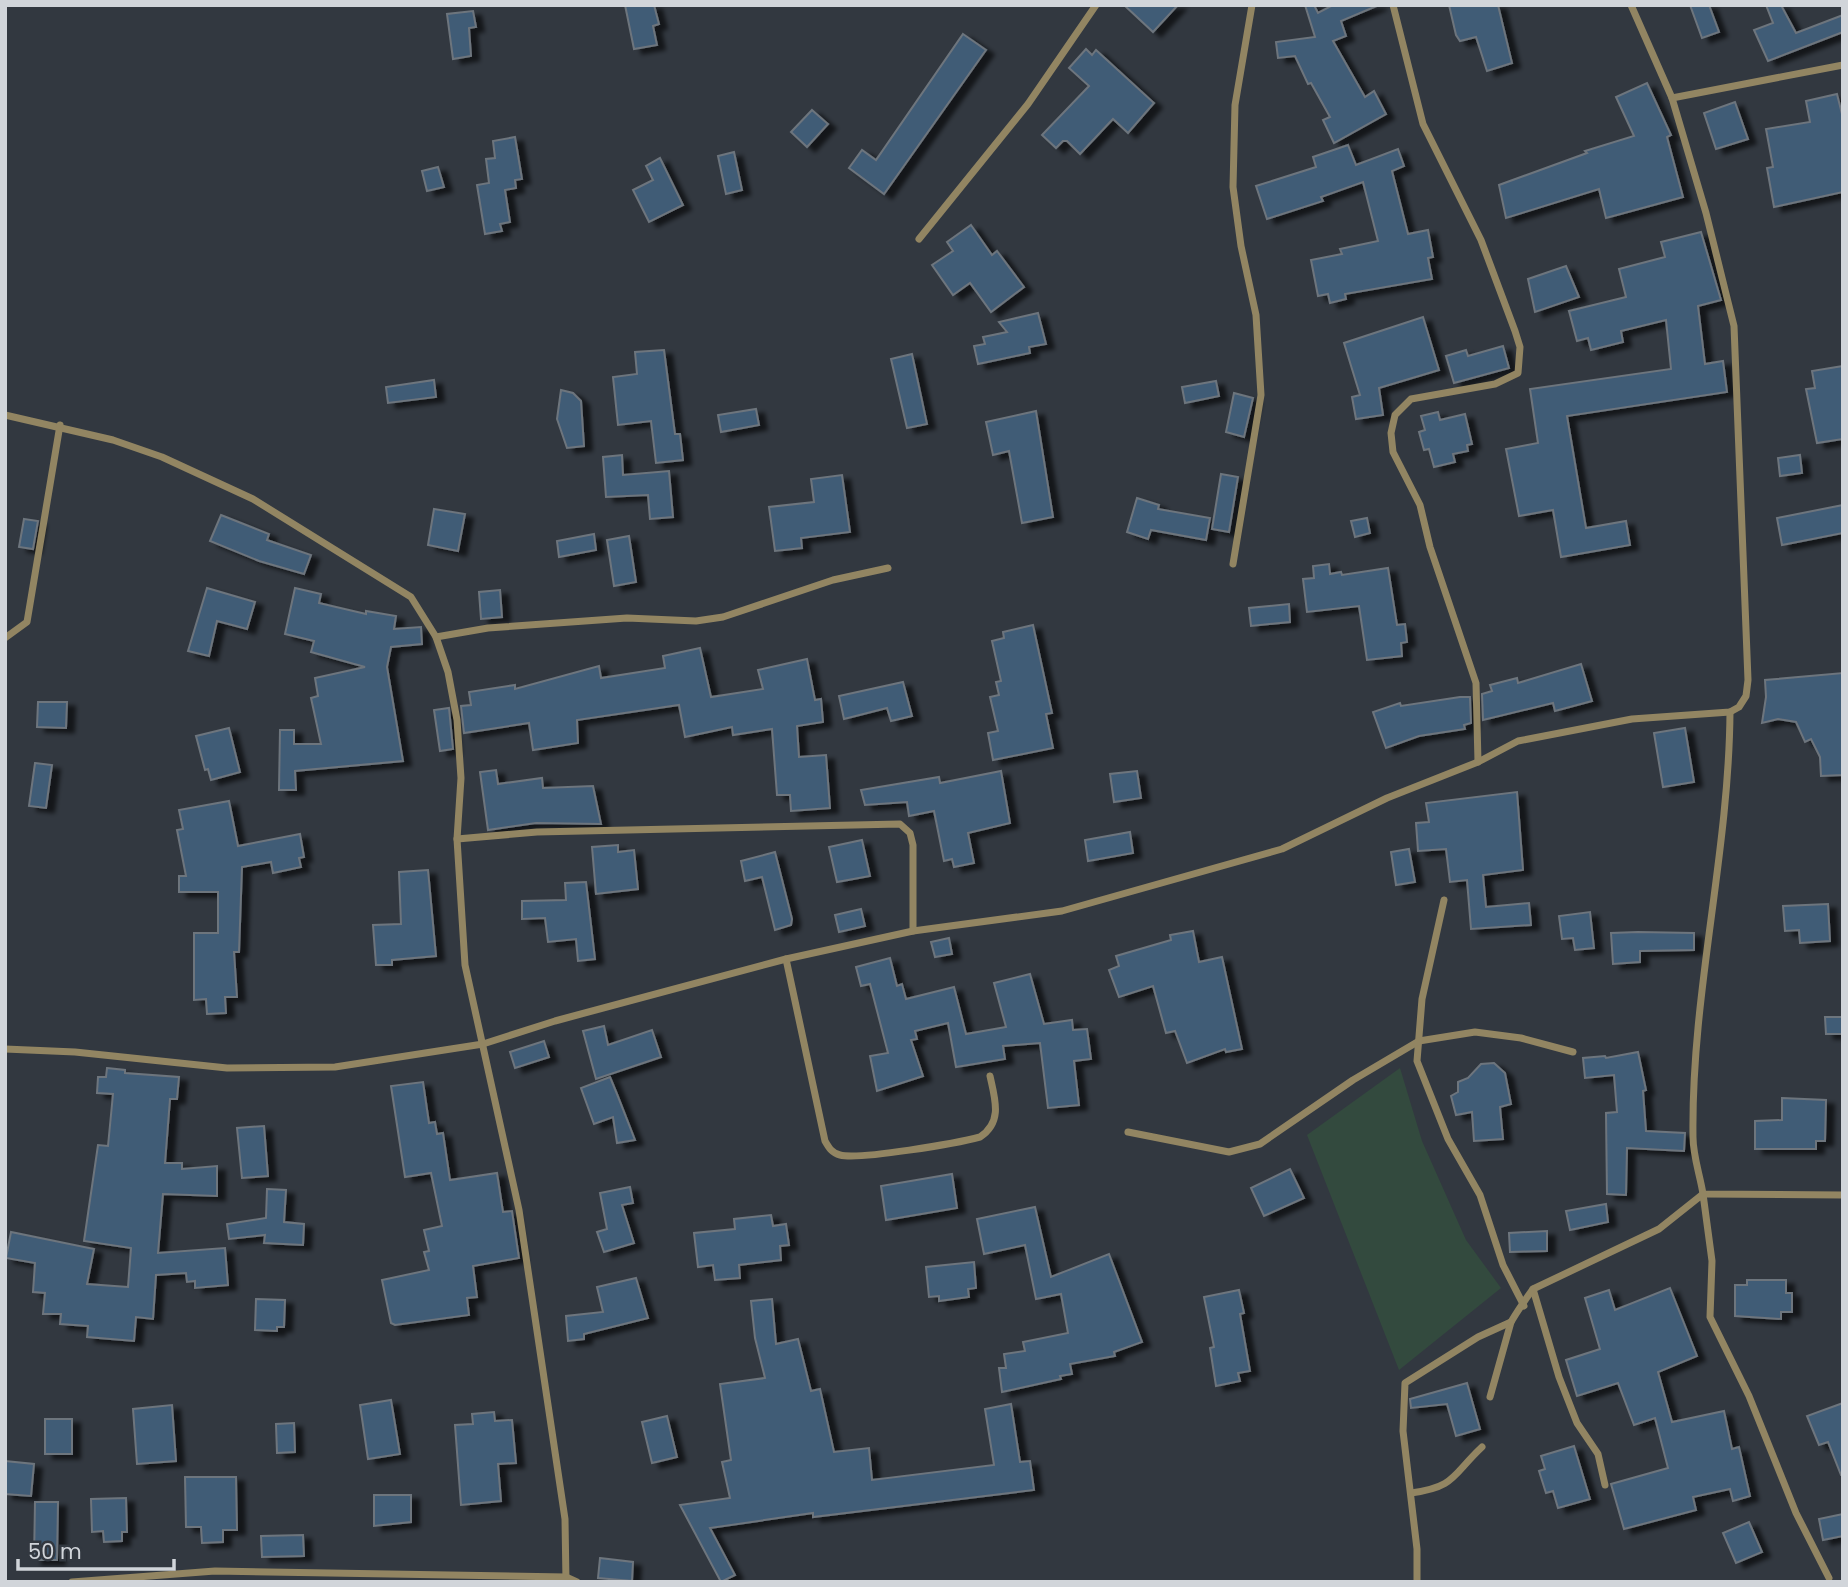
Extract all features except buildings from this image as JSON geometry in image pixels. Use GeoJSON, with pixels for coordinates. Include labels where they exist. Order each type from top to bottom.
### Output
{"type":"FeatureCollection","features":[{"type":"Feature","properties":{"kind":"street"},"geometry":{"type":"LineString","coordinates":[[919,239],[1028,104],[1096,5]]}},
{"type":"Feature","properties":{"kind":"street"},"geometry":{"type":"LineString","coordinates":[[1233,564],[1261,395],[1256,315],[1241,246],[1233,187],[1235,105],[1252,5]]}},
{"type":"Feature","properties":{"kind":"street"},"geometry":{"type":"LineString","coordinates":[[1393,5],[1423,124],[1481,240],[1520,347],[1518,373],[1495,384],[1411,399],[1395,415],[1391,433],[1392,452],[1420,505],[1430,547],[1476,683],[1478,762]]}},
{"type":"Feature","properties":{"kind":"street"},"geometry":{"type":"LineString","coordinates":[[5,1049],[75,1052],[227,1068],[335,1067],[483,1044],[555,1021],[786,959],[913,931],[1062,911],[1282,849],[1387,798],[1478,762],[1518,741],[1632,719],[1730,712],[1739,707],[1746,696],[1748,670],[1734,326],[1706,213],[1672,99],[1631,5]]}},
{"type":"Feature","properties":{"kind":"street"},"geometry":{"type":"LineString","coordinates":[[1672,99],[1843,65]]}},
{"type":"Feature","properties":{"kind":"street"},"geometry":{"type":"LineString","coordinates":[[5,415],[60,425],[162,457],[253,499],[411,597],[436,637],[448,672],[457,720],[461,778],[457,839],[465,965],[519,1210],[565,1519],[566,1579]]}},
{"type":"Feature","properties":{"kind":"street"},"geometry":{"type":"LineString","coordinates":[[5,638],[27,622],[60,425]]}},
{"type":"Feature","properties":{"kind":"street"},"geometry":{"type":"LineString","coordinates":[[436,637],[488,628],[627,618],[696,621],[723,617],[833,580],[888,568]]}},
{"type":"Feature","properties":{"kind":"street"},"geometry":{"type":"LineString","coordinates":[[1730,712],[1721,859],[1697,1050],[1693,1138],[1712,1261],[1710,1317],[1749,1396],[1796,1513],[1829,1578]]}},
{"type":"Feature","properties":{"kind":"street"},"geometry":{"type":"LineString","coordinates":[[457,839],[537,832],[900,824],[910,833],[913,845],[913,931]]}},
{"type":"Feature","properties":{"kind":"street"},"geometry":{"type":"LineString","coordinates":[[1444,900],[1422,999],[1417,1060],[1448,1139],[1479,1195],[1503,1265],[1524,1307]]}},
{"type":"Feature","properties":{"kind":"street"},"geometry":{"type":"LineString","coordinates":[[786,959],[825,1141],[834,1153],[843,1156],[864,1154],[980,1137],[989,1131],[995,1119],[990,1076]]}},
{"type":"Feature","properties":{"kind":"street"},"geometry":{"type":"LineString","coordinates":[[1128,1132],[1228,1152],[1260,1144],[1353,1080],[1419,1041],[1475,1032],[1521,1038],[1573,1052]]}},
{"type":"Feature","properties":{"kind":"street"},"geometry":{"type":"LineString","coordinates":[[1490,1398],[1511,1322],[1517,1311],[1524,1307],[1533,1289],[1659,1229],[1703,1194],[1843,1195]]}},
{"type":"Feature","properties":{"kind":"street"},"geometry":{"type":"LineString","coordinates":[[1533,1289],[1559,1377],[1577,1423],[1598,1454],[1605,1485]]}},
{"type":"Feature","properties":{"kind":"street"},"geometry":{"type":"LineString","coordinates":[[1417,1582],[1411,1493],[1403,1432],[1405,1383],[1478,1337],[1511,1322]]}},
{"type":"Feature","properties":{"kind":"street"},"geometry":{"type":"LineString","coordinates":[[1411,1493],[1437,1489],[1457,1477],[1482,1447]]}},
{"type":"Feature","properties":{"kind":"street"},"geometry":{"type":"LineString","coordinates":[[72,1582],[215,1571],[566,1579],[577,1582]]}},
{"type":"Feature","properties":{"kind":"green space"},"geometry":{"type":"Polygon","coordinates":[[[1400,1068],[1422,1141],[1466,1240],[1501,1288],[1399,1370],[1307,1135],[1400,1068]]]}}]}
